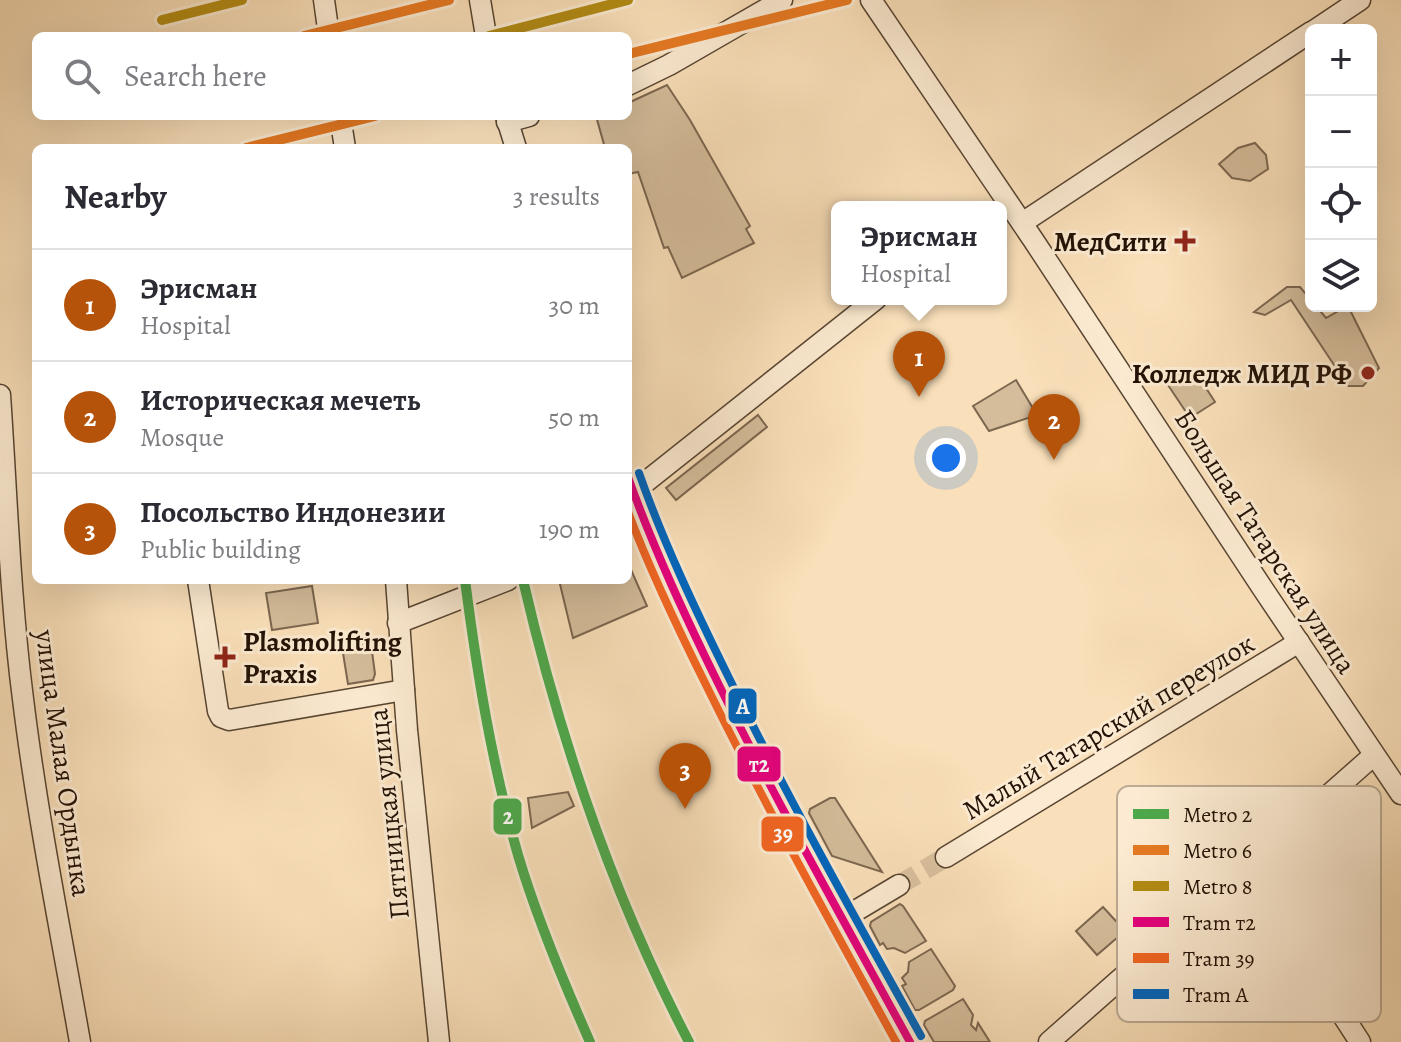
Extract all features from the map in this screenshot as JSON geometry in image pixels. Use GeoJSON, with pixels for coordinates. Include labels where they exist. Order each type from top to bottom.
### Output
{"type":"FeatureCollection","features":[{"type":"Feature","properties":{"kind":"street"},"geometry":{"type":"LineString","coordinates":[[324,0],[328,32]]}},
{"type":"Feature","properties":{"kind":"street"},"geometry":{"type":"LineString","coordinates":[[480,0],[485,32]]}},
{"type":"Feature","properties":{"kind":"street"},"geometry":{"type":"LineString","coordinates":[[632,83],[782,0]]}},
{"type":"Feature","properties":{"kind":"street","name":"Большая Татарская улица"},"geometry":{"type":"LineString","coordinates":[[871,0],[998,201]]}},
{"type":"Feature","properties":{"kind":"street"},"geometry":{"type":"LineString","coordinates":[[1324,24],[1360,0]]}},
{"type":"Feature","properties":{"kind":"street"},"geometry":{"type":"LineString","coordinates":[[1022,223],[1305,36]]}},
{"type":"Feature","properties":{"kind":"street"},"geometry":{"type":"LineString","coordinates":[[341,120],[344,144]]}},
{"type":"Feature","properties":{"kind":"street"},"geometry":{"type":"LineString","coordinates":[[507,120],[515,144]]}},
{"type":"Feature","properties":{"kind":"street","name":"Большая Татарская улица"},"geometry":{"type":"LineString","coordinates":[[1007,209],[1022,223],[1401,794]]}},
{"type":"Feature","properties":{"kind":"street"},"geometry":{"type":"LineString","coordinates":[[632,493],[868,305]]}},
{"type":"Feature","properties":{"kind":"street","name":"улица Малая Ордынка"},"geometry":{"type":"LineString","coordinates":[[0,395],[23,703],[80,1042]]}},
{"type":"Feature","properties":{"kind":"street"},"geometry":{"type":"LineString","coordinates":[[634,530],[737,735],[903,1042]]}},
{"type":"Feature","properties":{"kind":"street"},"geometry":{"type":"LineString","coordinates":[[199,584],[218,711],[224,719],[404,690]]}},
{"type":"Feature","properties":{"kind":"street","name":"Пятницкая улица"},"geometry":{"type":"LineString","coordinates":[[396,584],[439,1042]]}},
{"type":"Feature","properties":{"kind":"street"},"geometry":{"type":"LineString","coordinates":[[398,623],[498,584]]}},
{"type":"Feature","properties":{"kind":"street","name":"Малый Татарский переулок"},"geometry":{"type":"LineString","coordinates":[[946,857],[1299,642]]}},
{"type":"Feature","properties":{"kind":"street"},"geometry":{"type":"LineString","coordinates":[[1339,786],[1374,755]]}},
{"type":"Feature","properties":{"kind":"street"},"geometry":{"type":"LineString","coordinates":[[837,922],[899,885]]}},
{"type":"Feature","properties":{"kind":"street"},"geometry":{"type":"LineString","coordinates":[[1049,1042],[1117,982]]}},
{"type":"Feature","properties":{"kind":"street"},"geometry":{"type":"LineString","coordinates":[[1347,1022],[1360,1042]]}},
{"type":"Feature","properties":{"kind":"shaded area"},"geometry":{"type":"Polygon","coordinates":[[[667,85],[750,226],[746,229],[754,243],[682,278],[668,247],[664,248],[638,172],[632,173],[632,144],[604,144],[597,120],[632,120],[632,101],[667,85]]]}},
{"type":"Feature","properties":{"kind":"shaded area"},"geometry":{"type":"Polygon","coordinates":[[[1255,143],[1266,155],[1268,169],[1250,181],[1232,178],[1219,164],[1238,148],[1255,143]]]}},
{"type":"Feature","properties":{"kind":"shaded area"},"geometry":{"type":"Polygon","coordinates":[[[1287,287],[1300,287],[1305,293],[1305,312],[1321,312],[1326,318],[1337,312],[1351,312],[1379,368],[1363,386],[1348,386],[1291,300],[1265,315],[1254,312],[1287,287]]]}},
{"type":"Feature","properties":{"kind":"shaded area"},"geometry":{"type":"Polygon","coordinates":[[[1185,370],[1195,371],[1215,402],[1190,418],[1166,382],[1185,370]]]}},
{"type":"Feature","properties":{"kind":"shaded area"},"geometry":{"type":"Polygon","coordinates":[[[1016,380],[1037,415],[989,431],[973,406],[1016,380]]]}},
{"type":"Feature","properties":{"kind":"shaded area"},"geometry":{"type":"Polygon","coordinates":[[[758,415],[767,427],[676,500],[666,488],[758,415]]]}},
{"type":"Feature","properties":{"kind":"shaded area"},"geometry":{"type":"Polygon","coordinates":[[[632,572],[647,606],[573,638],[560,584],[632,584],[632,572]]]}},
{"type":"Feature","properties":{"kind":"shaded area"},"geometry":{"type":"Polygon","coordinates":[[[312,586],[318,623],[272,630],[266,593],[312,586]]]}},
{"type":"Feature","properties":{"kind":"shaded area"},"geometry":{"type":"Polygon","coordinates":[[[371,644],[373,680],[348,684],[342,647],[371,644]]]}},
{"type":"Feature","properties":{"kind":"shaded area"},"geometry":{"type":"Polygon","coordinates":[[[568,792],[574,806],[532,828],[528,798],[568,792]]]}},
{"type":"Feature","properties":{"kind":"shaded area"},"geometry":{"type":"Polygon","coordinates":[[[835,798],[882,872],[832,856],[809,813],[810,809],[835,798]]]}},
{"type":"Feature","properties":{"kind":"shaded area"},"geometry":{"type":"Polygon","coordinates":[[[900,904],[926,941],[905,953],[894,948],[887,949],[883,943],[880,945],[870,926],[871,922],[900,904]]]}},
{"type":"Feature","properties":{"kind":"shaded area"},"geometry":{"type":"Polygon","coordinates":[[[1103,907],[1117,922],[1117,938],[1097,955],[1076,931],[1103,907]]]}},
{"type":"Feature","properties":{"kind":"shaded area"},"geometry":{"type":"Polygon","coordinates":[[[931,949],[955,986],[953,990],[915,1010],[902,986],[906,984],[902,978],[908,972],[909,962],[931,949]]]}},
{"type":"Feature","properties":{"kind":"shaded area"},"geometry":{"type":"Polygon","coordinates":[[[963,999],[973,1015],[971,1025],[976,1030],[978,1023],[990,1042],[934,1042],[924,1025],[925,1021],[963,999]]]}},
{"type":"Feature","properties":{"kind":"tunnel"},"geometry":{"type":"LineString","coordinates":[[899,885],[946,857]]}},
{"type":"Feature","properties":{"kind":"metro line","name":"8"},"geometry":{"type":"LineString","coordinates":[[162,20],[242,0]]}},
{"type":"Feature","properties":{"kind":"metro line","name":"6"},"geometry":{"type":"LineString","coordinates":[[320,32],[449,0]]}},
{"type":"Feature","properties":{"kind":"metro line","name":"8"},"geometry":{"type":"LineString","coordinates":[[504,32],[628,0]]}},
{"type":"Feature","properties":{"kind":"metro line","name":"6"},"geometry":{"type":"LineString","coordinates":[[632,53],[847,0]]}},
{"type":"Feature","properties":{"kind":"metro line","name":"6"},"geometry":{"type":"LineString","coordinates":[[262,144],[359,120]]}},
{"type":"Feature","properties":{"kind":"metro line","name":"2"},"geometry":{"type":"LineString","coordinates":[[466,584],[486,719],[509,821],[542,926],[590,1042]]}},
{"type":"Feature","properties":{"kind":"metro line","name":"2"},"geometry":{"type":"LineString","coordinates":[[524,584],[554,699],[591,816],[636,931],[689,1042]]}},
{"type":"Feature","properties":{"kind":"tram line","name":"А"},"geometry":{"type":"LineString","coordinates":[[639,473],[681,577],[752,724],[921,1036]]}},
{"type":"Feature","properties":{"kind":"tram line","name":"т2"},"geometry":{"type":"LineString","coordinates":[[632,488],[670,582],[718,683],[788,819],[910,1042]]}},
{"type":"Feature","properties":{"kind":"tram line","name":"39"},"geometry":{"type":"LineString","coordinates":[[632,522],[666,602],[730,734],[896,1042]]}},
{"type":"Feature","properties":{"kind":"place","name":"МедСити"},"geometry":{"type":"Point","coordinates":[1185,241]}},
{"type":"Feature","properties":{"kind":"place","name":"Колледж МИД РФ"},"geometry":{"type":"Point","coordinates":[1368,373]}},
{"type":"Feature","properties":{"kind":"place","name":"Эрисман"},"geometry":{"type":"Point","coordinates":[919,397]}},
{"type":"Feature","properties":{"kind":"place","name":"Историческая мечеть"},"geometry":{"type":"Point","coordinates":[1054,460]}},
{"type":"Feature","properties":{"kind":"place","name":"Plasmolifting Praxis"},"geometry":{"type":"Point","coordinates":[225,657]}},
{"type":"Feature","properties":{"kind":"place","name":"Посольство Индонезии"},"geometry":{"type":"Point","coordinates":[685,809]}}]}
